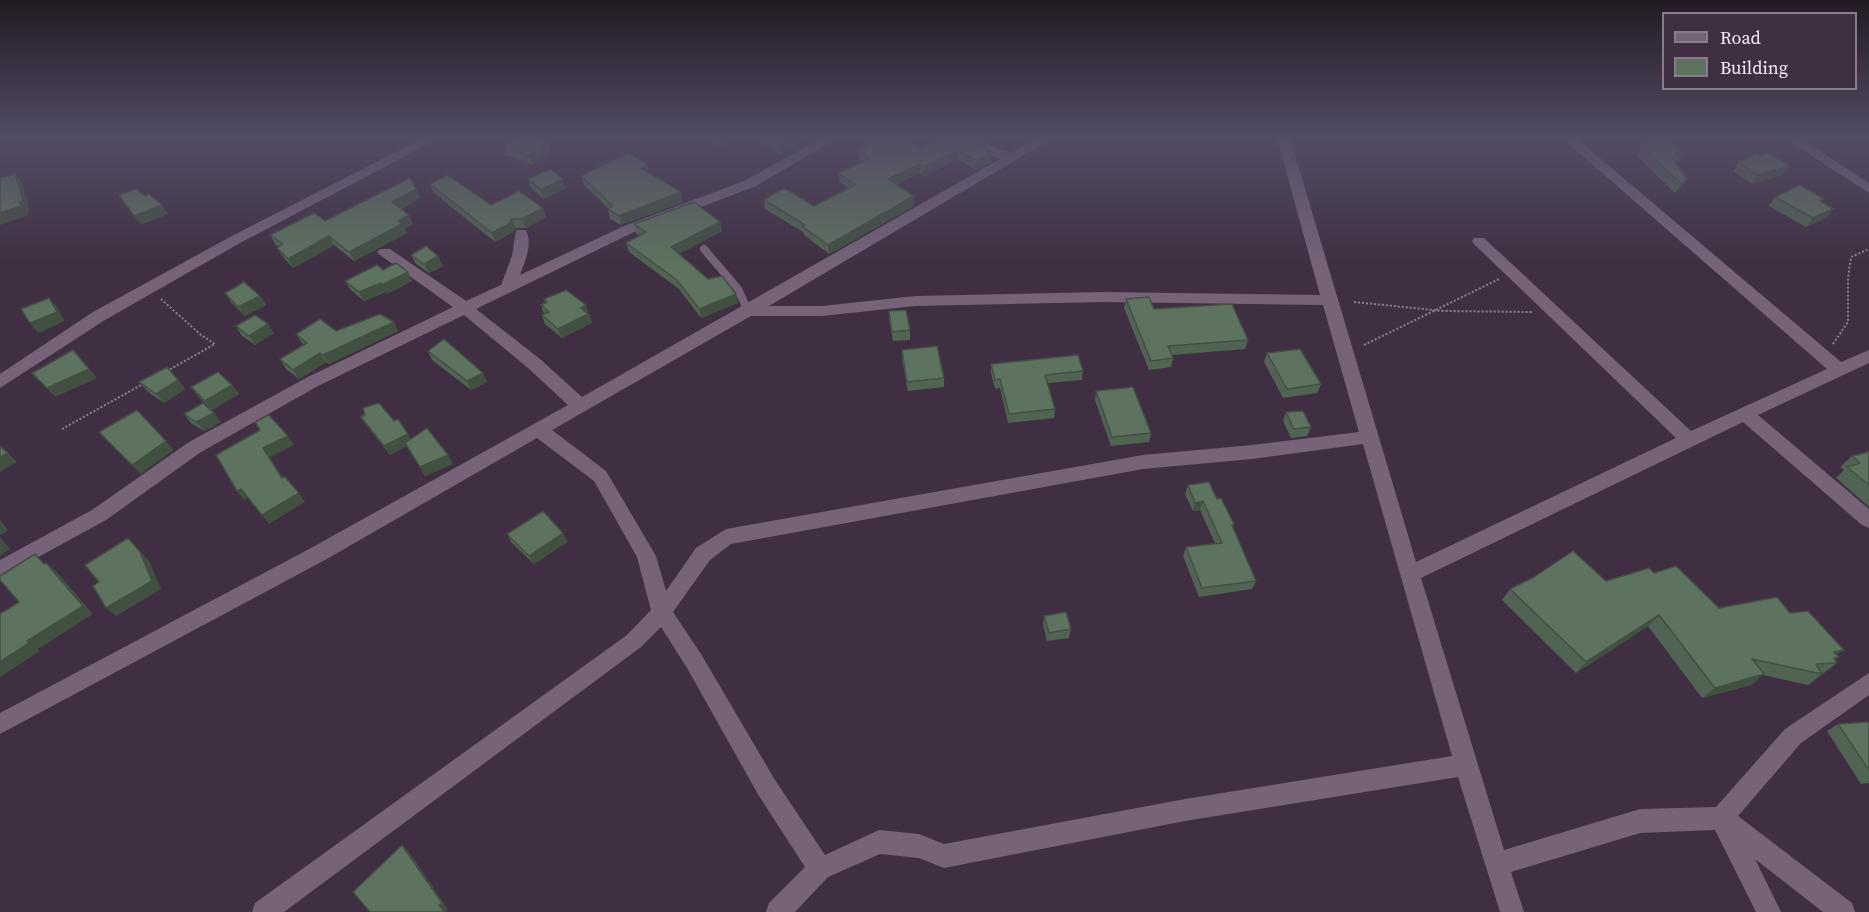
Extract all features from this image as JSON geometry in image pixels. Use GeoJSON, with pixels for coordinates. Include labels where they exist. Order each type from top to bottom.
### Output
{"type":"FeatureCollection","features":[{"type":"Feature","properties":{"kind":"street"},"geometry":{"type":"LineString","coordinates":[[0,382],[99,316],[352,181]]}},
{"type":"Feature","properties":{"kind":"street"},"geometry":{"type":"LineString","coordinates":[[0,570],[99,515],[180,457],[228,427],[312,381],[629,229],[755,181]]}},
{"type":"Feature","properties":{"kind":"street"},"geometry":{"type":"LineString","coordinates":[[0,723],[318,554],[748,311],[972,181]]}},
{"type":"Feature","properties":{"kind":"street"},"geometry":{"type":"LineString","coordinates":[[1296,181],[1369,437],[1512,912]]}},
{"type":"Feature","properties":{"kind":"street"},"geometry":{"type":"LineString","coordinates":[[1618,181],[1839,370]]}},
{"type":"Feature","properties":{"kind":"street"},"geometry":{"type":"LineString","coordinates":[[1856,181],[1869,189]]}},
{"type":"Feature","properties":{"kind":"street"},"geometry":{"type":"LineString","coordinates":[[507,288],[520,256],[521,233]]}},
{"type":"Feature","properties":{"kind":"street"},"geometry":{"type":"LineString","coordinates":[[1479,241],[1689,440]]}},
{"type":"Feature","properties":{"kind":"street"},"geometry":{"type":"LineString","coordinates":[[385,252],[504,337],[580,406]]}},
{"type":"Feature","properties":{"kind":"street"},"geometry":{"type":"LineString","coordinates":[[748,311],[822,311],[915,301],[1104,297],[1329,300]]}},
{"type":"Feature","properties":{"kind":"street"},"geometry":{"type":"LineString","coordinates":[[1411,573],[1869,356]]}},
{"type":"Feature","properties":{"kind":"street"},"geometry":{"type":"LineString","coordinates":[[1745,414],[1869,520]]}},
{"type":"Feature","properties":{"kind":"street"},"geometry":{"type":"LineString","coordinates":[[539,430],[600,476],[646,556],[662,612],[694,661],[767,788],[820,869]]}},
{"type":"Feature","properties":{"kind":"street"},"geometry":{"type":"LineString","coordinates":[[264,912],[634,641],[662,612],[704,554],[726,537],[1143,462],[1252,452],[1369,437]]}},
{"type":"Feature","properties":{"kind":"street"},"geometry":{"type":"LineString","coordinates":[[1721,818],[1793,736],[1869,683]]}},
{"type":"Feature","properties":{"kind":"street"},"geometry":{"type":"LineString","coordinates":[[778,912],[820,869],[879,842],[919,846],[944,856],[1185,810],[1466,765]]}},
{"type":"Feature","properties":{"kind":"street"},"geometry":{"type":"LineString","coordinates":[[1497,864],[1640,820],[1721,818],[1843,912]]}},
{"type":"Feature","properties":{"kind":"street"},"geometry":{"type":"LineString","coordinates":[[1721,818],[1769,912]]}},
{"type":"Feature","properties":{"kind":"lane"},"geometry":{"type":"LineString","coordinates":[[704,249],[738,289],[748,311]]}},
{"type":"Feature","properties":{"kind":"path"},"geometry":{"type":"LineString","coordinates":[[1833,345],[1848,322],[1848,278],[1851,257],[1869,249]]}},
{"type":"Feature","properties":{"kind":"path"},"geometry":{"type":"LineString","coordinates":[[1364,345],[1501,278]]}},
{"type":"Feature","properties":{"kind":"path"},"geometry":{"type":"LineString","coordinates":[[148,288],[181,315],[205,339],[215,344],[165,372]]}},
{"type":"Feature","properties":{"kind":"path"},"geometry":{"type":"LineString","coordinates":[[1354,302],[1386,307],[1492,313],[1533,312]]}},
{"type":"Feature","properties":{"kind":"path"},"geometry":{"type":"LineString","coordinates":[[62,429],[148,381]]}},
{"type":"Feature","properties":{"kind":"building"},"geometry":{"type":"Polygon","coordinates":[[[0,181],[17,181],[23,201],[20,202],[21,206],[0,213],[0,181]]]}},
{"type":"Feature","properties":{"kind":"building"},"geometry":{"type":"Polygon","coordinates":[[[405,181],[411,181],[416,189],[392,202],[409,215],[398,221],[402,224],[349,252],[329,236],[288,259],[277,248],[283,244],[270,235],[314,213],[325,221],[405,181]]]}},
{"type":"Feature","properties":{"kind":"building"},"geometry":{"type":"Polygon","coordinates":[[[437,181],[456,181],[491,205],[519,191],[543,208],[522,219],[511,219],[510,223],[492,233],[430,184],[437,181]]]}},
{"type":"Feature","properties":{"kind":"building"},"geometry":{"type":"Polygon","coordinates":[[[530,181],[560,181],[541,190],[530,181]]]}},
{"type":"Feature","properties":{"kind":"building"},"geometry":{"type":"Polygon","coordinates":[[[586,181],[662,181],[681,192],[619,216],[608,209],[613,206],[586,181]]]}},
{"type":"Feature","properties":{"kind":"building"},"geometry":{"type":"Polygon","coordinates":[[[849,181],[890,181],[914,196],[828,245],[802,226],[805,225],[764,200],[784,188],[814,206],[855,185],[849,181]]]}},
{"type":"Feature","properties":{"kind":"building"},"geometry":{"type":"Polygon","coordinates":[[[1800,185],[1824,199],[1820,201],[1833,209],[1813,218],[1775,197],[1800,185]]]}},
{"type":"Feature","properties":{"kind":"building"},"geometry":{"type":"Polygon","coordinates":[[[136,189],[145,196],[149,194],[162,205],[134,216],[119,195],[136,189]]]}},
{"type":"Feature","properties":{"kind":"building"},"geometry":{"type":"Polygon","coordinates":[[[694,202],[720,222],[671,247],[708,279],[722,276],[736,294],[699,309],[677,280],[626,243],[646,232],[634,224],[694,202]]]}},
{"type":"Feature","properties":{"kind":"building"},"geometry":{"type":"Polygon","coordinates":[[[426,246],[438,256],[424,264],[411,255],[426,246]]]}},
{"type":"Feature","properties":{"kind":"building"},"geometry":{"type":"Polygon","coordinates":[[[396,263],[408,272],[382,285],[381,283],[359,292],[345,281],[377,265],[383,270],[396,263]]]}},
{"type":"Feature","properties":{"kind":"building"},"geometry":{"type":"Polygon","coordinates":[[[244,282],[260,296],[238,307],[225,293],[244,282]]]}},
{"type":"Feature","properties":{"kind":"building"},"geometry":{"type":"Polygon","coordinates":[[[566,290],[586,305],[581,308],[588,314],[558,329],[542,315],[549,312],[541,305],[547,302],[544,299],[566,290]]]}},
{"type":"Feature","properties":{"kind":"building"},"geometry":{"type":"Polygon","coordinates":[[[1149,297],[1154,309],[1232,304],[1248,340],[1168,346],[1173,358],[1151,361],[1126,299],[1149,297]]]}},
{"type":"Feature","properties":{"kind":"building"},"geometry":{"type":"Polygon","coordinates":[[[49,298],[57,312],[30,323],[21,309],[49,298]]]}},
{"type":"Feature","properties":{"kind":"building"},"geometry":{"type":"Polygon","coordinates":[[[906,310],[910,330],[892,332],[889,311],[906,310]]]}},
{"type":"Feature","properties":{"kind":"building"},"geometry":{"type":"Polygon","coordinates":[[[380,314],[394,322],[323,355],[320,353],[293,370],[280,359],[307,343],[296,334],[320,319],[336,331],[380,314]]]}},
{"type":"Feature","properties":{"kind":"building"},"geometry":{"type":"Polygon","coordinates":[[[255,315],[268,324],[249,336],[236,326],[255,315]]]}},
{"type":"Feature","properties":{"kind":"building"},"geometry":{"type":"Polygon","coordinates":[[[444,339],[483,373],[467,381],[428,351],[444,339]]]}},
{"type":"Feature","properties":{"kind":"building"},"geometry":{"type":"Polygon","coordinates":[[[937,346],[944,378],[907,382],[902,350],[937,346]]]}},
{"type":"Feature","properties":{"kind":"building"},"geometry":{"type":"Polygon","coordinates":[[[1300,349],[1321,384],[1287,389],[1267,353],[1300,349]]]}},
{"type":"Feature","properties":{"kind":"building"},"geometry":{"type":"Polygon","coordinates":[[[73,350],[89,369],[47,388],[32,373],[73,350]]]}},
{"type":"Feature","properties":{"kind":"building"},"geometry":{"type":"Polygon","coordinates":[[[1078,355],[1083,371],[1045,375],[1055,409],[1009,414],[1000,379],[995,380],[991,364],[1078,355]]]}},
{"type":"Feature","properties":{"kind":"building"},"geometry":{"type":"Polygon","coordinates":[[[167,367],[178,380],[156,394],[139,382],[167,367]]]}},
{"type":"Feature","properties":{"kind":"building"},"geometry":{"type":"Polygon","coordinates":[[[218,372],[232,385],[205,401],[191,387],[218,372]]]}},
{"type":"Feature","properties":{"kind":"building"},"geometry":{"type":"Polygon","coordinates":[[[1133,387],[1151,433],[1112,437],[1096,391],[1133,387]]]}},
{"type":"Feature","properties":{"kind":"building"},"geometry":{"type":"Polygon","coordinates":[[[203,403],[214,413],[196,422],[184,414],[203,403]]]}},
{"type":"Feature","properties":{"kind":"building"},"geometry":{"type":"Polygon","coordinates":[[[379,403],[394,421],[398,419],[408,434],[384,446],[361,417],[365,415],[363,408],[379,403]]]}},
{"type":"Feature","properties":{"kind":"building"},"geometry":{"type":"Polygon","coordinates":[[[137,410],[166,441],[132,465],[99,432],[137,410]]]}},
{"type":"Feature","properties":{"kind":"building"},"geometry":{"type":"Polygon","coordinates":[[[1303,411],[1311,427],[1294,429],[1286,412],[1303,411]]]}},
{"type":"Feature","properties":{"kind":"building"},"geometry":{"type":"Polygon","coordinates":[[[269,415],[288,436],[263,448],[282,478],[285,477],[299,493],[262,515],[241,489],[237,491],[216,455],[260,430],[255,422],[269,415]]]}},
{"type":"Feature","properties":{"kind":"building"},"geometry":{"type":"Polygon","coordinates":[[[427,428],[448,455],[420,467],[405,443],[427,428]]]}},
{"type":"Feature","properties":{"kind":"building"},"geometry":{"type":"Polygon","coordinates":[[[0,446],[8,453],[0,457],[0,446]]]}},
{"type":"Feature","properties":{"kind":"building"},"geometry":{"type":"Polygon","coordinates":[[[1869,452],[1869,485],[1847,467],[1860,463],[1852,456],[1869,452]]]}},
{"type":"Feature","properties":{"kind":"building"},"geometry":{"type":"Polygon","coordinates":[[[1209,482],[1217,499],[1221,498],[1234,524],[1232,525],[1256,581],[1202,588],[1186,547],[1222,543],[1203,501],[1195,503],[1188,485],[1209,482]]]}},
{"type":"Feature","properties":{"kind":"building"},"geometry":{"type":"Polygon","coordinates":[[[543,511],[563,533],[529,556],[507,534],[543,511]]]}},
{"type":"Feature","properties":{"kind":"building"},"geometry":{"type":"Polygon","coordinates":[[[128,538],[140,552],[152,581],[106,608],[93,586],[99,582],[85,565],[128,538]]]}},
{"type":"Feature","properties":{"kind":"building"},"geometry":{"type":"Polygon","coordinates":[[[1573,551],[1606,581],[1649,568],[1654,573],[1676,566],[1719,608],[1777,597],[1790,613],[1808,611],[1844,650],[1834,652],[1839,657],[1834,658],[1837,663],[1816,664],[1822,674],[1752,659],[1764,674],[1715,688],[1659,615],[1586,662],[1510,589],[1534,577],[1573,551]]]}},
{"type":"Feature","properties":{"kind":"building"},"geometry":{"type":"Polygon","coordinates":[[[35,554],[44,564],[46,563],[83,606],[27,641],[29,643],[0,662],[0,614],[19,602],[0,580],[0,576],[35,554]]]}},
{"type":"Feature","properties":{"kind":"building"},"geometry":{"type":"Polygon","coordinates":[[[1066,612],[1071,629],[1049,633],[1044,616],[1066,612]]]}},
{"type":"Feature","properties":{"kind":"building"},"geometry":{"type":"Polygon","coordinates":[[[1869,722],[1869,770],[1838,724],[1869,722]]]}},
{"type":"Feature","properties":{"kind":"building"},"geometry":{"type":"Polygon","coordinates":[[[402,845],[442,903],[439,905],[445,912],[370,912],[353,892],[402,845]]]}}]}
